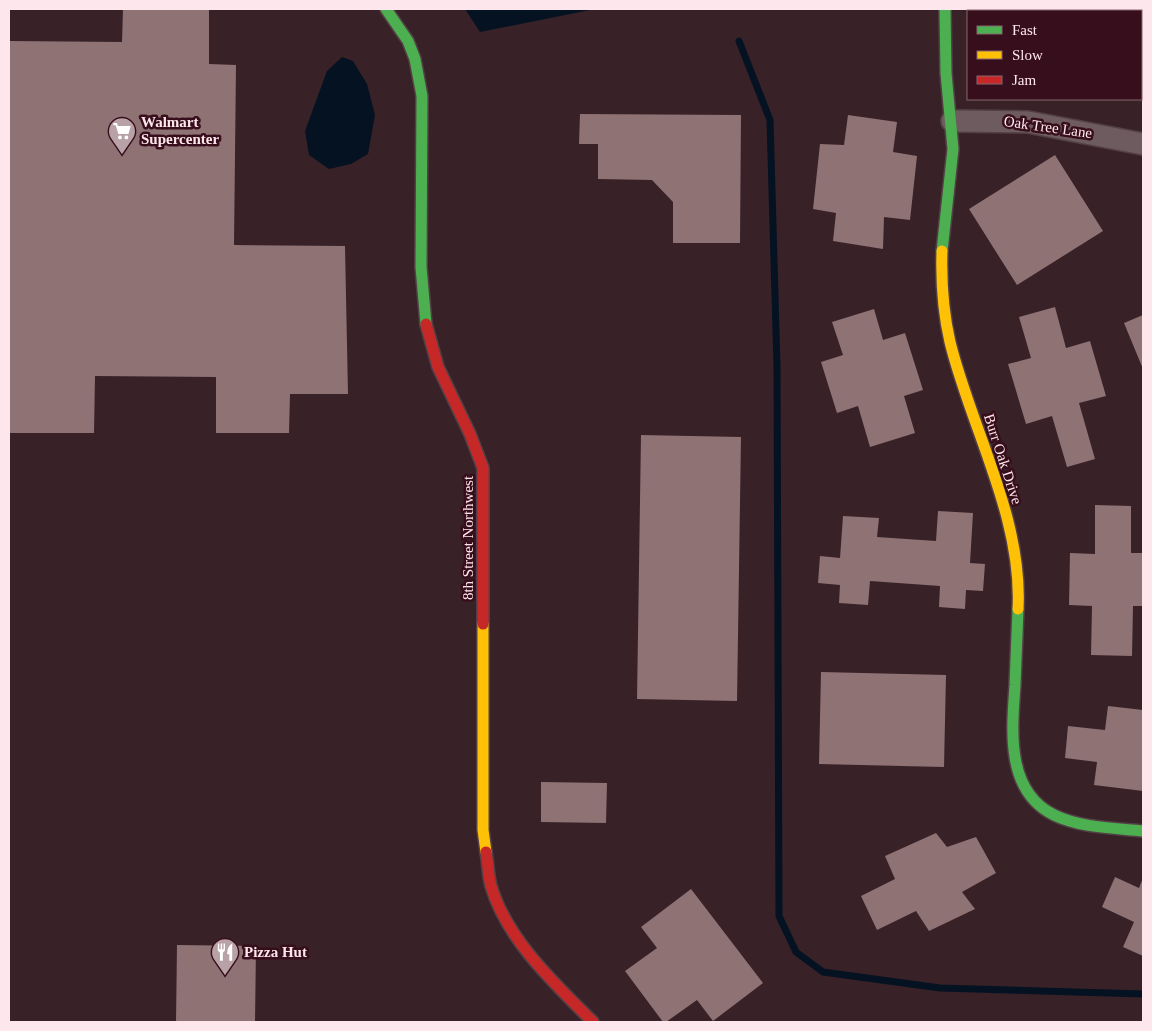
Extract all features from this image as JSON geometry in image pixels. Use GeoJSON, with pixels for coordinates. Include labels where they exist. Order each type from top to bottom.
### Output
{"type":"FeatureCollection","features":[{"type":"Feature","properties":{"kind":"street","name":"8th Street Northwest"},"geometry":{"type":"LineString","coordinates":[[386,9],[411,46],[421,81],[423,115],[422,290],[427,334],[434,356],[470,431],[483,468],[483,830],[491,886],[512,931],[546,975],[593,1022]]}},
{"type":"Feature","properties":{"kind":"street","name":"Burr Oak Drive"},"geometry":{"type":"LineString","coordinates":[[945,9],[946,73],[952,121],[953,149],[943,234],[941,291],[950,342],[1010,532],[1018,568],[1012,738],[1018,776],[1030,797],[1042,809],[1058,818],[1079,824],[1143,831]]}},
{"type":"Feature","properties":{"kind":"street","name":"Oak Tree Lane"},"geometry":{"type":"LineString","coordinates":[[952,121],[1028,122],[1125,139],[1143,144]]}},
{"type":"Feature","properties":{"kind":"water"},"geometry":{"type":"Polygon","coordinates":[[[465,9],[595,9],[480,32],[465,9]]]}},
{"type":"Feature","properties":{"kind":"water"},"geometry":{"type":"Polygon","coordinates":[[[342,57],[353,61],[367,84],[375,115],[368,154],[351,164],[329,169],[309,155],[305,131],[327,71],[342,57]]]}},
{"type":"Feature","properties":{"kind":"building","name":"Walmart Supercenter"},"geometry":{"type":"Polygon","coordinates":[[[123,9],[209,9],[209,64],[236,65],[234,245],[345,246],[348,394],[290,394],[289,433],[216,433],[216,377],[95,376],[94,433],[9,433],[9,41],[122,42],[123,9]]]}},
{"type":"Feature","properties":{"kind":"building"},"geometry":{"type":"Polygon","coordinates":[[[1022,9],[1121,9],[1121,10],[1022,9]]]}},
{"type":"Feature","properties":{"kind":"building"},"geometry":{"type":"Polygon","coordinates":[[[580,114],[741,115],[740,243],[673,243],[673,202],[652,180],[598,179],[598,144],[579,144],[580,114]]]}},
{"type":"Feature","properties":{"kind":"building"},"geometry":{"type":"Polygon","coordinates":[[[848,115],[897,122],[893,152],[917,156],[910,220],[884,217],[883,249],[833,241],[836,213],[813,209],[820,144],[844,145],[848,115]]]}},
{"type":"Feature","properties":{"kind":"building"},"geometry":{"type":"Polygon","coordinates":[[[1055,155],[1103,231],[1017,285],[969,209],[1055,155]]]}},
{"type":"Feature","properties":{"kind":"building"},"geometry":{"type":"Polygon","coordinates":[[[1055,307],[1066,348],[1090,341],[1106,396],[1079,403],[1095,459],[1067,467],[1052,416],[1026,424],[1008,364],[1031,358],[1019,317],[1055,307]]]}},
{"type":"Feature","properties":{"kind":"building"},"geometry":{"type":"Polygon","coordinates":[[[874,309],[883,340],[905,333],[923,390],[904,396],[915,433],[870,447],[858,406],[837,413],[821,362],[843,355],[832,322],[874,309]]]}},
{"type":"Feature","properties":{"kind":"building"},"geometry":{"type":"Polygon","coordinates":[[[1143,315],[1143,369],[1124,323],[1143,315]]]}},
{"type":"Feature","properties":{"kind":"building"},"geometry":{"type":"Polygon","coordinates":[[[641,435],[741,437],[737,701],[637,699],[641,435]]]}},
{"type":"Feature","properties":{"kind":"building"},"geometry":{"type":"Polygon","coordinates":[[[1095,505],[1131,506],[1131,553],[1143,553],[1143,606],[1133,606],[1132,656],[1091,655],[1092,606],[1069,605],[1070,553],[1095,554],[1095,505]]]}},
{"type":"Feature","properties":{"kind":"building"},"geometry":{"type":"Polygon","coordinates":[[[938,511],[973,513],[970,563],[985,564],[983,591],[966,590],[965,609],[939,607],[940,586],[870,581],[868,605],[839,603],[840,585],[818,583],[820,556],[840,558],[843,516],[879,518],[877,537],[936,541],[938,511]]]}},
{"type":"Feature","properties":{"kind":"building"},"geometry":{"type":"Polygon","coordinates":[[[821,672],[946,675],[944,767],[819,764],[821,672]]]}},
{"type":"Feature","properties":{"kind":"building"},"geometry":{"type":"Polygon","coordinates":[[[1108,706],[1143,710],[1143,791],[1094,785],[1097,762],[1065,758],[1068,726],[1105,730],[1108,706]]]}},
{"type":"Feature","properties":{"kind":"building"},"geometry":{"type":"Polygon","coordinates":[[[541,782],[607,783],[606,823],[541,822],[541,782]]]}},
{"type":"Feature","properties":{"kind":"building"},"geometry":{"type":"Polygon","coordinates":[[[936,833],[947,847],[976,837],[996,873],[962,892],[975,909],[929,931],[916,911],[877,930],[861,896],[895,879],[885,856],[936,833]]]}},
{"type":"Feature","properties":{"kind":"building"},"geometry":{"type":"Polygon","coordinates":[[[1115,877],[1139,888],[1143,878],[1143,956],[1123,947],[1134,922],[1102,907],[1115,877]]]}},
{"type":"Feature","properties":{"kind":"building"},"geometry":{"type":"Polygon","coordinates":[[[691,889],[763,983],[713,1021],[697,1000],[666,1022],[663,1022],[625,971],[657,948],[641,927],[691,889]]]}},
{"type":"Feature","properties":{"kind":"building"},"geometry":{"type":"Polygon","coordinates":[[[177,945],[256,946],[255,1022],[176,1022],[177,945]]]}},
{"type":"Feature","properties":{"kind":"waterway"},"geometry":{"type":"LineString","coordinates":[[739,41],[770,120],[777,366],[779,916],[796,952],[823,972],[940,988],[1143,994]]}},
{"type":"Feature","properties":{"kind":"traffic: fast"},"geometry":{"type":"LineString","coordinates":[[386,9],[408,41],[415,59],[422,96],[421,267],[426,324]]}},
{"type":"Feature","properties":{"kind":"traffic: fast"},"geometry":{"type":"LineString","coordinates":[[942,251],[953,149],[946,73],[945,9]]}},
{"type":"Feature","properties":{"kind":"traffic: fast"},"geometry":{"type":"LineString","coordinates":[[1018,609],[1013,739],[1019,775],[1027,791],[1038,804],[1054,815],[1075,823],[1143,831]]}},
{"type":"Feature","properties":{"kind":"traffic: slow"},"geometry":{"type":"LineString","coordinates":[[942,251],[943,297],[950,342],[1004,507],[1017,575],[1018,609]]}},
{"type":"Feature","properties":{"kind":"traffic: slow"},"geometry":{"type":"LineString","coordinates":[[483,624],[483,830],[486,852]]}},
{"type":"Feature","properties":{"kind":"traffic: jam"},"geometry":{"type":"LineString","coordinates":[[426,324],[438,367],[470,434],[483,468],[483,624]]}},
{"type":"Feature","properties":{"kind":"traffic: jam"},"geometry":{"type":"LineString","coordinates":[[486,852],[491,886],[498,906],[508,925],[548,977],[593,1022]]}},
{"type":"Feature","properties":{"kind":"place","name":"Walmart Supercenter"},"geometry":{"type":"Point","coordinates":[122,155]}},
{"type":"Feature","properties":{"kind":"place","name":"Pizza Hut"},"geometry":{"type":"Point","coordinates":[225,976]}}]}
